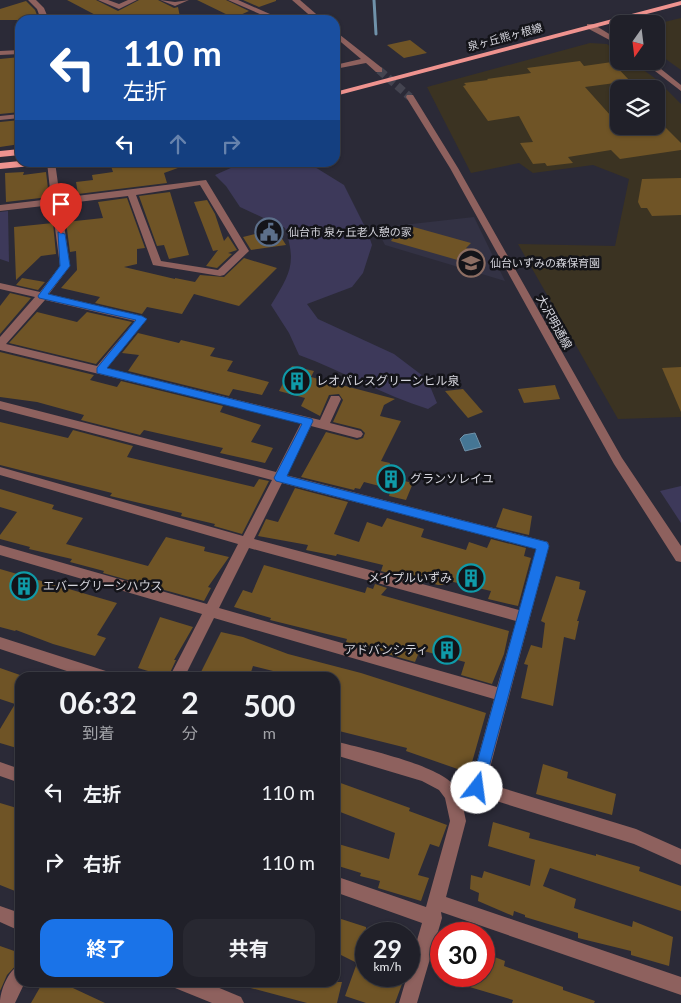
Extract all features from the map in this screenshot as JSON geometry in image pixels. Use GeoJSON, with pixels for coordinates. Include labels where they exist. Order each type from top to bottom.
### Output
{"type":"FeatureCollection","features":[{"type":"Feature","properties":{"kind":"main road","name":"泉ヶ丘熊ヶ根線"},"geometry":{"type":"LineString","coordinates":[[340,101],[600,28],[681,3]]}},
{"type":"Feature","properties":{"kind":"main road"},"geometry":{"type":"LineString","coordinates":[[662,15],[681,10]]}},
{"type":"Feature","properties":{"kind":"main road","name":"泉ヶ丘熊ヶ根線"},"geometry":{"type":"LineString","coordinates":[[340,93],[590,26],[609,29]]}},
{"type":"Feature","properties":{"kind":"main road"},"geometry":{"type":"LineString","coordinates":[[0,154],[15,152]]}},
{"type":"Feature","properties":{"kind":"main road"},"geometry":{"type":"LineString","coordinates":[[0,166],[15,165]]}},
{"type":"Feature","properties":{"kind":"street"},"geometry":{"type":"LineString","coordinates":[[32,0],[40,8],[43,15]]}},
{"type":"Feature","properties":{"kind":"street"},"geometry":{"type":"LineString","coordinates":[[102,0],[118,7],[133,0]]}},
{"type":"Feature","properties":{"kind":"street"},"geometry":{"type":"LineString","coordinates":[[164,0],[174,4],[185,0]]}},
{"type":"Feature","properties":{"kind":"street"},"geometry":{"type":"LineString","coordinates":[[232,0],[268,15]]}},
{"type":"Feature","properties":{"kind":"street"},"geometry":{"type":"LineString","coordinates":[[296,0],[314,15]]}},
{"type":"Feature","properties":{"kind":"street"},"geometry":{"type":"LineString","coordinates":[[600,28],[610,36]]}},
{"type":"Feature","properties":{"kind":"street"},"geometry":{"type":"LineString","coordinates":[[340,37],[379,70]]}},
{"type":"Feature","properties":{"kind":"street"},"geometry":{"type":"LineString","coordinates":[[0,53],[15,52]]}},
{"type":"Feature","properties":{"kind":"street"},"geometry":{"type":"LineString","coordinates":[[340,66],[367,60]]}},
{"type":"Feature","properties":{"kind":"street"},"geometry":{"type":"LineString","coordinates":[[665,67],[681,80]]}},
{"type":"Feature","properties":{"kind":"street"},"geometry":{"type":"LineString","coordinates":[[657,70],[681,89]]}},
{"type":"Feature","properties":{"kind":"street","name":"大沢明通線"},"geometry":{"type":"LineString","coordinates":[[410,97],[454,168],[618,461],[681,557]]}},
{"type":"Feature","properties":{"kind":"street"},"geometry":{"type":"LineString","coordinates":[[0,118],[15,116]]}},
{"type":"Feature","properties":{"kind":"street"},"geometry":{"type":"LineString","coordinates":[[52,167],[65,266],[0,345],[358,434]]}},
{"type":"Feature","properties":{"kind":"street"},"geometry":{"type":"LineString","coordinates":[[0,208],[131,193],[203,182],[244,250],[220,273],[157,263],[131,193]]}},
{"type":"Feature","properties":{"kind":"street"},"geometry":{"type":"LineString","coordinates":[[0,286],[142,319],[100,370]]}},
{"type":"Feature","properties":{"kind":"street"},"geometry":{"type":"LineString","coordinates":[[323,425],[335,399]]}},
{"type":"Feature","properties":{"kind":"street"},"geometry":{"type":"LineString","coordinates":[[0,405],[543,546],[477,788]]}},
{"type":"Feature","properties":{"kind":"street"},"geometry":{"type":"LineString","coordinates":[[179,672],[308,421]]}},
{"type":"Feature","properties":{"kind":"street"},"geometry":{"type":"LineString","coordinates":[[0,471],[247,542],[523,617]]}},
{"type":"Feature","properties":{"kind":"street"},"geometry":{"type":"LineString","coordinates":[[0,550],[501,695]]}},
{"type":"Feature","properties":{"kind":"street"},"geometry":{"type":"LineString","coordinates":[[0,643],[90,672]]}},
{"type":"Feature","properties":{"kind":"street"},"geometry":{"type":"LineString","coordinates":[[340,750],[424,776],[445,786],[456,803],[458,821],[408,1003]]}},
{"type":"Feature","properties":{"kind":"street"},"geometry":{"type":"LineString","coordinates":[[0,769],[15,774]]}},
{"type":"Feature","properties":{"kind":"street"},"geometry":{"type":"LineString","coordinates":[[453,798],[477,788],[636,837],[681,856]]}},
{"type":"Feature","properties":{"kind":"street"},"geometry":{"type":"LineString","coordinates":[[340,885],[435,910],[681,986]]}},
{"type":"Feature","properties":{"kind":"street"},"geometry":{"type":"LineString","coordinates":[[0,914],[15,920]]}},
{"type":"Feature","properties":{"kind":"street"},"geometry":{"type":"LineString","coordinates":[[5,1003],[15,984]]}},
{"type":"Feature","properties":{"kind":"street"},"geometry":{"type":"LineString","coordinates":[[194,987],[236,1003]]}},
{"type":"Feature","properties":{"kind":"shaded area"},"geometry":{"type":"Polygon","coordinates":[[[681,18],[681,70],[665,58],[665,22],[681,18]]]}},
{"type":"Feature","properties":{"kind":"shaded area"},"geometry":{"type":"Polygon","coordinates":[[[590,43],[607,44],[610,46],[610,70],[644,70],[657,80],[610,80],[610,135],[665,135],[665,88],[681,104],[681,417],[618,419],[518,244],[615,246],[629,179],[593,165],[533,173],[519,163],[471,173],[427,87],[590,43]]]}},
{"type":"Feature","properties":{"kind":"shaded area"},"geometry":{"type":"Polygon","coordinates":[[[233,167],[315,167],[344,185],[372,245],[363,273],[352,287],[307,304],[318,319],[394,354],[427,379],[437,403],[428,409],[299,355],[289,333],[271,305],[283,285],[290,268],[291,251],[285,228],[240,207],[226,186],[215,175],[233,167]]]}},
{"type":"Feature","properties":{"kind":"shaded area"},"geometry":{"type":"Polygon","coordinates":[[[8,211],[9,262],[0,259],[0,212],[8,211]]]}},
{"type":"Feature","properties":{"kind":"shaded area","name":"仙台いずみの森保育園"},"geometry":{"type":"Polygon","coordinates":[[[474,217],[505,281],[385,245],[376,228],[474,217]]]}},
{"type":"Feature","properties":{"kind":"shaded area"},"geometry":{"type":"Polygon","coordinates":[[[681,486],[681,523],[660,491],[681,486]]]}},
{"type":"Feature","properties":{"kind":"water"},"geometry":{"type":"Polygon","coordinates":[[[475,433],[481,447],[465,451],[460,439],[464,435],[475,433]]]}},
{"type":"Feature","properties":{"kind":"building"},"geometry":{"type":"Polygon","coordinates":[[[67,0],[96,0],[118,11],[139,0],[158,0],[174,8],[178,7],[180,15],[96,15],[67,0]]]}},
{"type":"Feature","properties":{"kind":"building"},"geometry":{"type":"Polygon","coordinates":[[[197,0],[226,0],[249,11],[240,15],[228,15],[197,0]]]}},
{"type":"Feature","properties":{"kind":"building"},"geometry":{"type":"Polygon","coordinates":[[[243,0],[276,0],[276,1],[259,7],[243,0]]]}},
{"type":"Feature","properties":{"kind":"building"},"geometry":{"type":"Polygon","coordinates":[[[26,1],[35,10],[37,15],[15,15],[15,20],[0,20],[0,9],[26,1]]]}},
{"type":"Feature","properties":{"kind":"building"},"geometry":{"type":"Polygon","coordinates":[[[410,40],[427,53],[404,58],[387,45],[410,40]]]}},
{"type":"Feature","properties":{"kind":"building"},"geometry":{"type":"Polygon","coordinates":[[[15,58],[15,112],[0,114],[0,59],[15,58]]]}},
{"type":"Feature","properties":{"kind":"building"},"geometry":{"type":"Polygon","coordinates":[[[580,61],[584,66],[610,62],[610,70],[620,70],[629,80],[610,80],[610,84],[585,87],[610,115],[610,135],[665,135],[665,127],[681,143],[681,150],[620,159],[611,150],[568,157],[573,163],[547,166],[545,163],[533,164],[520,143],[533,142],[519,116],[488,121],[463,86],[466,85],[464,83],[531,73],[527,68],[580,61]]]}},
{"type":"Feature","properties":{"kind":"building"},"geometry":{"type":"Polygon","coordinates":[[[15,120],[15,145],[0,147],[0,122],[15,120]]]}},
{"type":"Feature","properties":{"kind":"building"},"geometry":{"type":"Polygon","coordinates":[[[111,167],[181,167],[164,173],[167,183],[78,194],[76,182],[93,180],[92,175],[113,172],[111,167]]]}},
{"type":"Feature","properties":{"kind":"building"},"geometry":{"type":"Polygon","coordinates":[[[24,172],[23,175],[46,172],[49,197],[6,202],[5,173],[24,172]]]}},
{"type":"Feature","properties":{"kind":"building"},"geometry":{"type":"Polygon","coordinates":[[[681,178],[681,215],[652,216],[647,208],[641,208],[638,202],[642,179],[681,178]]]}},
{"type":"Feature","properties":{"kind":"building"},"geometry":{"type":"Polygon","coordinates":[[[170,192],[189,255],[169,259],[164,245],[157,246],[139,196],[170,192]]]}},
{"type":"Feature","properties":{"kind":"building"},"geometry":{"type":"Polygon","coordinates":[[[127,198],[145,248],[137,249],[137,264],[124,267],[195,282],[200,275],[224,277],[244,258],[277,268],[239,306],[194,294],[182,314],[147,307],[142,314],[95,303],[100,297],[61,288],[77,270],[76,251],[70,252],[66,222],[103,218],[98,202],[127,198]]]}},
{"type":"Feature","properties":{"kind":"building"},"geometry":{"type":"Polygon","coordinates":[[[207,200],[215,214],[224,241],[228,236],[237,250],[228,253],[232,254],[217,268],[206,266],[218,250],[213,251],[194,202],[207,200]]]}},
{"type":"Feature","properties":{"kind":"building"},"geometry":{"type":"Polygon","coordinates":[[[53,223],[56,254],[41,256],[16,280],[14,227],[53,223]]]}},
{"type":"Feature","properties":{"kind":"building"},"geometry":{"type":"Polygon","coordinates":[[[410,226],[471,243],[466,248],[469,249],[461,261],[391,241],[399,230],[405,232],[410,226]]]}},
{"type":"Feature","properties":{"kind":"building"},"geometry":{"type":"Polygon","coordinates":[[[276,229],[286,245],[251,250],[243,237],[276,229]]]}},
{"type":"Feature","properties":{"kind":"building"},"geometry":{"type":"Polygon","coordinates":[[[22,278],[45,282],[38,290],[16,285],[22,278]]]}},
{"type":"Feature","properties":{"kind":"building"},"geometry":{"type":"Polygon","coordinates":[[[10,293],[31,298],[0,334],[0,306],[10,293]]]}},
{"type":"Feature","properties":{"kind":"building"},"geometry":{"type":"Polygon","coordinates":[[[37,312],[77,322],[87,312],[132,322],[96,364],[9,343],[37,312]]]}},
{"type":"Feature","properties":{"kind":"building"},"geometry":{"type":"Polygon","coordinates":[[[138,333],[179,343],[181,340],[215,348],[210,356],[233,361],[227,371],[269,382],[262,395],[233,389],[229,396],[128,371],[139,355],[122,353],[138,333]]]}},
{"type":"Feature","properties":{"kind":"building"},"geometry":{"type":"Polygon","coordinates":[[[0,352],[94,375],[90,380],[117,387],[121,381],[223,406],[220,412],[261,425],[251,442],[273,448],[265,463],[220,453],[223,448],[144,430],[140,435],[81,420],[84,415],[37,402],[0,397],[0,352]]]}},
{"type":"Feature","properties":{"kind":"building"},"geometry":{"type":"Polygon","coordinates":[[[292,366],[314,371],[311,377],[395,399],[384,405],[380,416],[401,421],[381,461],[390,463],[388,471],[400,474],[400,480],[413,483],[406,500],[389,496],[391,489],[364,482],[360,489],[355,488],[354,490],[301,477],[326,432],[357,440],[363,438],[365,433],[361,429],[333,422],[343,400],[339,394],[329,395],[320,416],[301,406],[305,398],[279,391],[292,366]]]}},
{"type":"Feature","properties":{"kind":"building"},"geometry":{"type":"Polygon","coordinates":[[[681,367],[681,412],[662,368],[681,367]]]}},
{"type":"Feature","properties":{"kind":"building"},"geometry":{"type":"Polygon","coordinates":[[[555,385],[560,399],[524,403],[518,389],[555,385]]]}},
{"type":"Feature","properties":{"kind":"building"},"geometry":{"type":"Polygon","coordinates":[[[463,389],[483,412],[468,418],[445,391],[463,389]]]}},
{"type":"Feature","properties":{"kind":"building"},"geometry":{"type":"Polygon","coordinates":[[[0,422],[68,438],[73,430],[133,446],[127,457],[254,487],[259,479],[269,481],[242,534],[214,526],[215,524],[181,516],[182,513],[110,496],[112,493],[0,465],[0,422]]]}},
{"type":"Feature","properties":{"kind":"building"},"geometry":{"type":"Polygon","coordinates":[[[295,488],[348,502],[334,534],[359,542],[367,522],[382,527],[387,518],[424,529],[421,537],[466,550],[469,542],[487,548],[491,539],[526,548],[524,556],[531,558],[518,606],[488,599],[491,591],[445,580],[443,585],[438,585],[400,573],[398,576],[381,571],[383,565],[337,554],[336,556],[306,550],[308,545],[258,536],[266,519],[278,522],[295,488]]]}},
{"type":"Feature","properties":{"kind":"building"},"geometry":{"type":"Polygon","coordinates":[[[0,489],[54,505],[52,509],[83,518],[66,544],[148,566],[166,537],[205,547],[204,551],[229,557],[208,587],[211,588],[204,601],[103,573],[104,571],[70,562],[72,559],[29,549],[30,547],[0,539],[0,535],[17,512],[0,507],[0,489]]]}},
{"type":"Feature","properties":{"kind":"building"},"geometry":{"type":"Polygon","coordinates":[[[503,508],[532,516],[529,535],[496,527],[503,508]]]}},
{"type":"Feature","properties":{"kind":"building"},"geometry":{"type":"Polygon","coordinates":[[[264,565],[365,593],[367,587],[373,589],[375,584],[387,588],[381,595],[509,631],[504,654],[492,684],[461,675],[465,662],[420,650],[415,662],[346,642],[347,639],[270,620],[271,618],[234,607],[243,590],[252,593],[264,565]]]}},
{"type":"Feature","properties":{"kind":"building"},"geometry":{"type":"Polygon","coordinates":[[[0,569],[117,603],[97,635],[106,638],[95,656],[53,644],[16,630],[0,627],[0,569]]]}},
{"type":"Feature","properties":{"kind":"building"},"geometry":{"type":"Polygon","coordinates":[[[556,576],[580,582],[579,589],[586,591],[577,621],[579,621],[575,640],[564,637],[553,706],[521,698],[528,665],[524,664],[531,645],[542,648],[545,623],[541,621],[556,576]]]}},
{"type":"Feature","properties":{"kind":"building"},"geometry":{"type":"Polygon","coordinates":[[[160,617],[193,627],[174,660],[176,660],[170,672],[151,672],[138,668],[160,617]]]}},
{"type":"Feature","properties":{"kind":"building"},"geometry":{"type":"Polygon","coordinates":[[[221,632],[243,637],[288,654],[361,673],[486,713],[469,773],[406,751],[407,748],[340,731],[340,672],[277,672],[253,666],[251,672],[201,672],[221,632]]]}},
{"type":"Feature","properties":{"kind":"building"},"geometry":{"type":"Polygon","coordinates":[[[0,668],[15,673],[15,704],[0,699],[0,668]]]}},
{"type":"Feature","properties":{"kind":"building"},"geometry":{"type":"Polygon","coordinates":[[[15,704],[15,748],[0,743],[0,729],[15,704]]]}},
{"type":"Feature","properties":{"kind":"building"},"geometry":{"type":"Polygon","coordinates":[[[543,764],[568,772],[567,778],[616,794],[612,815],[536,794],[543,764]]]}},
{"type":"Feature","properties":{"kind":"building"},"geometry":{"type":"Polygon","coordinates":[[[340,783],[410,808],[409,811],[447,825],[439,847],[430,844],[418,875],[429,878],[421,901],[378,888],[380,881],[360,876],[361,873],[340,867],[340,844],[389,859],[395,833],[340,812],[340,783]]]}},
{"type":"Feature","properties":{"kind":"building"},"geometry":{"type":"Polygon","coordinates":[[[0,803],[15,808],[15,891],[0,885],[0,803]]]}},
{"type":"Feature","properties":{"kind":"building"},"geometry":{"type":"Polygon","coordinates":[[[493,822],[530,833],[529,838],[640,867],[639,871],[681,886],[681,911],[550,868],[543,886],[576,899],[574,908],[632,927],[633,921],[673,937],[669,966],[631,955],[631,951],[578,938],[578,933],[525,917],[525,915],[514,911],[513,916],[478,901],[479,893],[470,889],[471,875],[482,878],[484,871],[530,886],[535,860],[488,846],[493,822]]]}},
{"type":"Feature","properties":{"kind":"building"},"geometry":{"type":"Polygon","coordinates":[[[340,919],[355,923],[355,962],[340,954],[340,919]]]}},
{"type":"Feature","properties":{"kind":"building"},"geometry":{"type":"Polygon","coordinates":[[[0,946],[15,951],[15,966],[7,975],[0,991],[0,946]]]}},
{"type":"Feature","properties":{"kind":"building"},"geometry":{"type":"Polygon","coordinates":[[[495,957],[505,961],[504,966],[563,987],[563,990],[595,1001],[594,1003],[512,1003],[513,1000],[469,987],[495,987],[495,957]]]}},
{"type":"Feature","properties":{"kind":"building"},"geometry":{"type":"Polygon","coordinates":[[[355,968],[355,987],[401,987],[395,1003],[366,1003],[345,996],[355,968]]]}},
{"type":"Feature","properties":{"kind":"building"},"geometry":{"type":"Polygon","coordinates":[[[340,982],[342,982],[337,1003],[307,1003],[247,987],[340,987],[340,982]]]}},
{"type":"Feature","properties":{"kind":"building"},"geometry":{"type":"Polygon","coordinates":[[[40,987],[71,987],[105,1003],[31,1003],[40,987]]]}},
{"type":"Feature","properties":{"kind":"waterway"},"geometry":{"type":"LineString","coordinates":[[374,0],[376,34]]}},
{"type":"Feature","properties":{"kind":"tunnel"},"geometry":{"type":"LineString","coordinates":[[379,70],[410,97]]}},
{"type":"Feature","properties":{"kind":"place","name":"仙台市 泉ヶ丘老人憩の家"},"geometry":{"type":"Point","coordinates":[269,232]}},
{"type":"Feature","properties":{"kind":"place","name":"仙台いずみの森保育園"},"geometry":{"type":"Point","coordinates":[471,263]}},
{"type":"Feature","properties":{"kind":"place","name":"レオパレスグリーンヒル泉"},"geometry":{"type":"Point","coordinates":[297,381]}},
{"type":"Feature","properties":{"kind":"place","name":"グランソレイユ"},"geometry":{"type":"Point","coordinates":[391,479]}},
{"type":"Feature","properties":{"kind":"place","name":"メイプルいずみ"},"geometry":{"type":"Point","coordinates":[471,578]}},
{"type":"Feature","properties":{"kind":"place","name":"エバーグリーンハウス"},"geometry":{"type":"Point","coordinates":[24,586]}},
{"type":"Feature","properties":{"kind":"place","name":"アドバンシティ"},"geometry":{"type":"Point","coordinates":[447,650]}},
{"type":"Feature","properties":{"kind":"route"},"geometry":{"type":"LineString","coordinates":[[61,234],[65,266],[42,296],[142,319],[100,370],[308,421],[280,478],[543,546],[477,788]]}}]}
